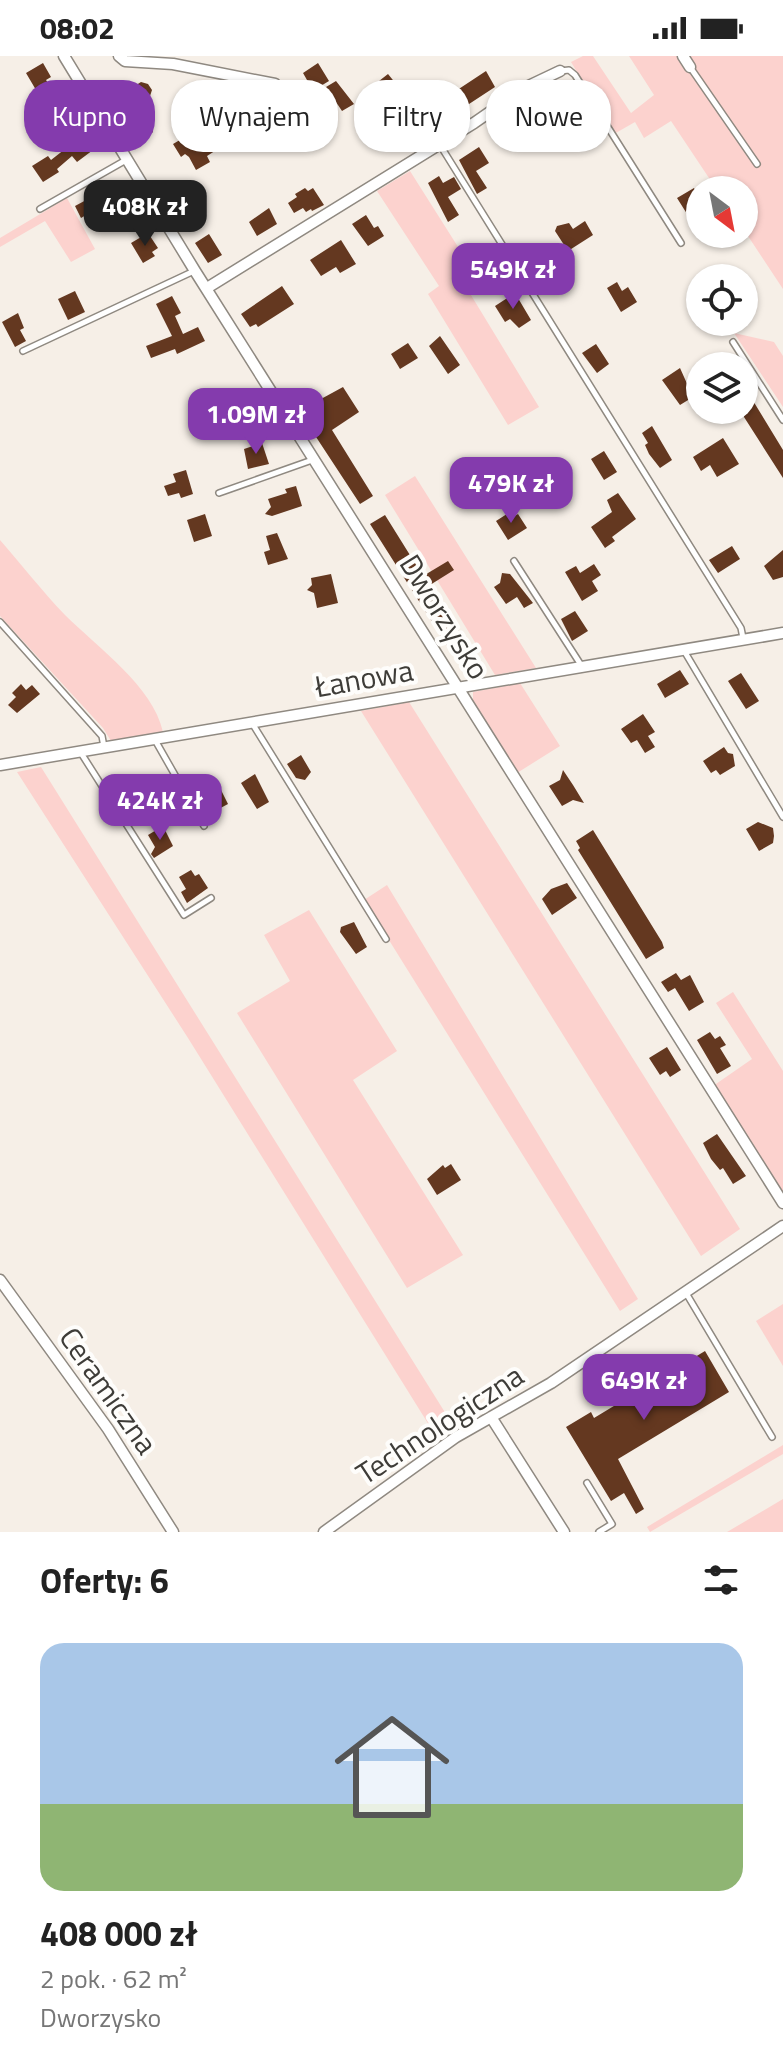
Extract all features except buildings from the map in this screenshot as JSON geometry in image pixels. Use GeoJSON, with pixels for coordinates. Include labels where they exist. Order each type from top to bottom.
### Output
{"type":"FeatureCollection","features":[{"type":"Feature","properties":{"kind":"street","name":"Dworzysko"},"geometry":{"type":"LineString","coordinates":[[64,56],[195,271],[316,458],[783,1203]]}},
{"type":"Feature","properties":{"kind":"street"},"geometry":{"type":"LineString","coordinates":[[119,56],[135,63],[173,64],[255,80]]}},
{"type":"Feature","properties":{"kind":"street"},"geometry":{"type":"LineString","coordinates":[[683,56],[690,67]]}},
{"type":"Feature","properties":{"kind":"street"},"geometry":{"type":"LineString","coordinates":[[470,125],[510,98],[514,88],[520,90],[560,71]]}},
{"type":"Feature","properties":{"kind":"street"},"geometry":{"type":"LineString","coordinates":[[207,288],[429,152]]}},
{"type":"Feature","properties":{"kind":"street","name":"Łanowa"},"geometry":{"type":"LineString","coordinates":[[0,765],[783,633]]}},
{"type":"Feature","properties":{"kind":"street","name":"Technologiczna"},"geometry":{"type":"LineString","coordinates":[[324,1532],[456,1437],[551,1383],[783,1226]]}},
{"type":"Feature","properties":{"kind":"street","name":"Ceramiczna"},"geometry":{"type":"LineString","coordinates":[[0,1280],[108,1429],[173,1532]]}},
{"type":"Feature","properties":{"kind":"street"},"geometry":{"type":"LineString","coordinates":[[491,1417],[564,1532]]}},
{"type":"Feature","properties":{"kind":"lane"},"geometry":{"type":"LineString","coordinates":[[690,67],[757,164]]}},
{"type":"Feature","properties":{"kind":"lane"},"geometry":{"type":"LineString","coordinates":[[560,71],[569,70],[575,75],[681,243]]}},
{"type":"Feature","properties":{"kind":"lane"},"geometry":{"type":"LineString","coordinates":[[444,152],[741,628],[743,639]]}},
{"type":"Feature","properties":{"kind":"lane"},"geometry":{"type":"LineString","coordinates":[[40,209],[128,159]]}},
{"type":"Feature","properties":{"kind":"lane"},"geometry":{"type":"LineString","coordinates":[[23,351],[195,271]]}},
{"type":"Feature","properties":{"kind":"lane"},"geometry":{"type":"LineString","coordinates":[[733,342],[783,420]]}},
{"type":"Feature","properties":{"kind":"lane"},"geometry":{"type":"LineString","coordinates":[[219,493],[316,458]]}},
{"type":"Feature","properties":{"kind":"lane"},"geometry":{"type":"LineString","coordinates":[[514,561],[581,666]]}},
{"type":"Feature","properties":{"kind":"lane"},"geometry":{"type":"LineString","coordinates":[[0,622],[102,736],[105,748]]}},
{"type":"Feature","properties":{"kind":"lane"},"geometry":{"type":"LineString","coordinates":[[682,648],[783,817]]}},
{"type":"Feature","properties":{"kind":"lane"},"geometry":{"type":"LineString","coordinates":[[251,723],[386,939]]}},
{"type":"Feature","properties":{"kind":"lane"},"geometry":{"type":"LineString","coordinates":[[155,739],[159,752],[204,826]]}},
{"type":"Feature","properties":{"kind":"lane"},"geometry":{"type":"LineString","coordinates":[[81,752],[184,915],[211,898]]}},
{"type":"Feature","properties":{"kind":"lane"},"geometry":{"type":"LineString","coordinates":[[686,1292],[772,1437]]}},
{"type":"Feature","properties":{"kind":"lane"},"geometry":{"type":"LineString","coordinates":[[587,1483],[612,1524],[599,1532]]}},
{"type":"Feature","properties":{"kind":"shaded area"},"geometry":{"type":"Polygon","coordinates":[[[583,56],[593,56],[609,80],[582,80],[571,62],[583,56]]]}},
{"type":"Feature","properties":{"kind":"shaded area"},"geometry":{"type":"Polygon","coordinates":[[[629,56],[783,56],[783,289],[756,248],[758,176],[708,176],[671,121],[644,138],[635,122],[614,134],[611,129],[611,83],[631,113],[654,95],[629,56]]]}},
{"type":"Feature","properties":{"kind":"shaded area"},"geometry":{"type":"Polygon","coordinates":[[[410,171],[472,269],[460,277],[539,407],[508,425],[428,294],[439,286],[377,191],[410,171]]]}},
{"type":"Feature","properties":{"kind":"shaded area"},"geometry":{"type":"Polygon","coordinates":[[[67,198],[95,249],[71,262],[45,221],[0,247],[0,238],[67,198]]]}},
{"type":"Feature","properties":{"kind":"shaded area"},"geometry":{"type":"Polygon","coordinates":[[[736,336],[774,342],[783,356],[783,407],[758,369],[758,352],[747,352],[736,336]]]}},
{"type":"Feature","properties":{"kind":"shaded area"},"geometry":{"type":"Polygon","coordinates":[[[415,476],[536,668],[495,675],[385,495],[415,476]]]}},
{"type":"Feature","properties":{"kind":"shaded area"},"geometry":{"type":"Polygon","coordinates":[[[0,540],[65,615],[136,683],[157,715],[163,732],[111,741],[103,728],[0,616],[0,540]]]}},
{"type":"Feature","properties":{"kind":"shaded area"},"geometry":{"type":"Polygon","coordinates":[[[520,683],[560,746],[517,773],[473,700],[473,692],[520,683]]]}},
{"type":"Feature","properties":{"kind":"shaded area"},"geometry":{"type":"Polygon","coordinates":[[[409,702],[740,1229],[701,1256],[361,711],[409,702]]]}},
{"type":"Feature","properties":{"kind":"shaded area"},"geometry":{"type":"Polygon","coordinates":[[[41,767],[446,1414],[429,1425],[188,1038],[17,772],[41,767]]]}},
{"type":"Feature","properties":{"kind":"shaded area"},"geometry":{"type":"Polygon","coordinates":[[[387,885],[638,1299],[620,1311],[364,900],[387,885]]]}},
{"type":"Feature","properties":{"kind":"shaded area"},"geometry":{"type":"Polygon","coordinates":[[[309,910],[397,1051],[353,1080],[463,1255],[407,1288],[237,1013],[290,981],[264,935],[309,910]]]}},
{"type":"Feature","properties":{"kind":"shaded area"},"geometry":{"type":"Polygon","coordinates":[[[733,992],[783,1071],[783,1196],[713,1086],[752,1059],[716,1003],[733,992]]]}},
{"type":"Feature","properties":{"kind":"shaded area"},"geometry":{"type":"Polygon","coordinates":[[[783,1304],[783,1366],[756,1321],[783,1304]]]}},
{"type":"Feature","properties":{"kind":"shaded area"},"geometry":{"type":"Polygon","coordinates":[[[783,1445],[783,1454],[650,1532],[647,1527],[783,1445]]]}},
{"type":"Feature","properties":{"kind":"shaded area"},"geometry":{"type":"Polygon","coordinates":[[[783,1499],[783,1532],[727,1532],[783,1499]]]}}]}
